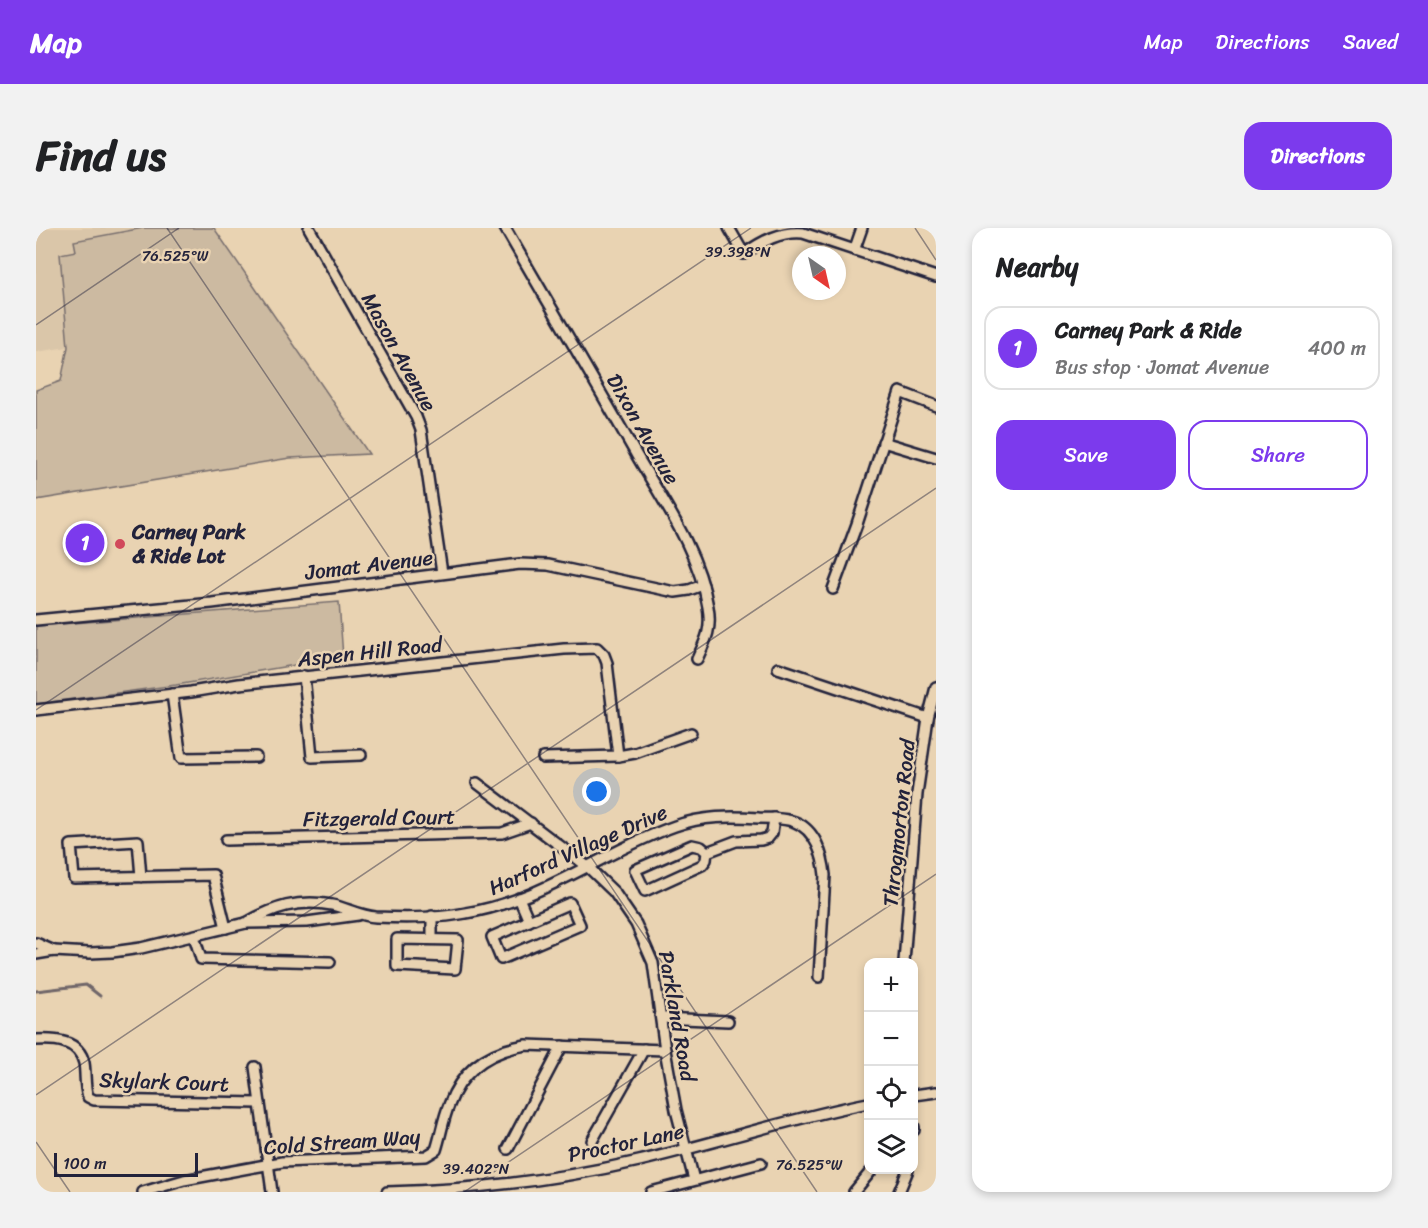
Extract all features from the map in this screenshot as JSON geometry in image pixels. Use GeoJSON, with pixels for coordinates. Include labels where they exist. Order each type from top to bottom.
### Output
{"type":"FeatureCollection","features":[{"type":"Feature","properties":{"kind":"street","name":"Mason Avenue"},"geometry":{"type":"LineString","coordinates":[[309,228],[416,417],[421,430],[442,573]]}},
{"type":"Feature","properties":{"kind":"street","name":"Dixon Avenue"},"geometry":{"type":"LineString","coordinates":[[505,228],[693,556],[708,608],[709,635],[697,659]]}},
{"type":"Feature","properties":{"kind":"street"},"geometry":{"type":"LineString","coordinates":[[729,228],[744,254],[759,243],[776,236],[796,232],[855,248],[936,277]]}},
{"type":"Feature","properties":{"kind":"street"},"geometry":{"type":"LineString","coordinates":[[855,248],[862,228]]}},
{"type":"Feature","properties":{"kind":"street"},"geometry":{"type":"LineString","coordinates":[[833,589],[900,392],[936,406]]}},
{"type":"Feature","properties":{"kind":"street"},"geometry":{"type":"LineString","coordinates":[[883,442],[936,458]]}},
{"type":"Feature","properties":{"kind":"street","name":"Jomat Avenue"},"geometry":{"type":"LineString","coordinates":[[36,620],[212,603],[534,563],[675,592],[703,585]]}},
{"type":"Feature","properties":{"kind":"street","name":"Aspen Hill Road"},"geometry":{"type":"LineString","coordinates":[[36,710],[304,676],[564,649],[597,648],[608,663],[618,756]]}},
{"type":"Feature","properties":{"kind":"street"},"geometry":{"type":"LineString","coordinates":[[778,668],[928,718]]}},
{"type":"Feature","properties":{"kind":"street"},"geometry":{"type":"LineString","coordinates":[[304,676],[312,757],[361,755]]}},
{"type":"Feature","properties":{"kind":"street","name":"Throgmorton Road"},"geometry":{"type":"LineString","coordinates":[[904,958],[917,794],[928,718],[936,687]]}},
{"type":"Feature","properties":{"kind":"street"},"geometry":{"type":"LineString","coordinates":[[172,694],[181,758],[255,757]]}},
{"type":"Feature","properties":{"kind":"street"},"geometry":{"type":"LineString","coordinates":[[543,758],[618,756],[635,753],[691,733]]}},
{"type":"Feature","properties":{"kind":"street","name":"Parkland Road"},"geometry":{"type":"LineString","coordinates":[[477,783],[588,867],[619,899],[636,924],[646,943],[657,980],[665,1050],[694,1180]]}},
{"type":"Feature","properties":{"kind":"street","name":"Harford Village Drive"},"geometry":{"type":"LineString","coordinates":[[246,923],[269,910],[294,904],[332,905],[375,917],[450,916],[482,911],[519,898],[588,867],[618,850],[675,826],[716,816],[774,818],[795,822],[805,828],[824,859],[819,977]]}},
{"type":"Feature","properties":{"kind":"street"},"geometry":{"type":"LineString","coordinates":[[707,852],[736,841],[768,838],[772,833],[774,818]]}},
{"type":"Feature","properties":{"kind":"street","name":"Fitzgerald Court"},"geometry":{"type":"LineString","coordinates":[[226,840],[502,834],[531,823]]}},
{"type":"Feature","properties":{"kind":"street"},"geometry":{"type":"LineString","coordinates":[[141,877],[138,841],[71,845],[74,878],[141,877],[213,875],[226,928]]}},
{"type":"Feature","properties":{"kind":"street"},"geometry":{"type":"LineString","coordinates":[[692,845],[701,847],[707,852],[706,860],[702,865],[645,891],[635,870],[692,845]]}},
{"type":"Feature","properties":{"kind":"street"},"geometry":{"type":"LineString","coordinates":[[519,898],[529,921]]}},
{"type":"Feature","properties":{"kind":"street"},"geometry":{"type":"LineString","coordinates":[[570,903],[580,924],[501,959],[492,937],[529,921],[570,903]]}},
{"type":"Feature","properties":{"kind":"street","name":"Harford Village Drive"},"geometry":{"type":"LineString","coordinates":[[36,954],[54,951],[112,952],[141,948],[246,923],[307,922],[360,914]]}},
{"type":"Feature","properties":{"kind":"street"},"geometry":{"type":"LineString","coordinates":[[432,916],[432,939]]}},
{"type":"Feature","properties":{"kind":"street"},"geometry":{"type":"LineString","coordinates":[[194,936],[201,959],[330,962]]}},
{"type":"Feature","properties":{"kind":"street"},"geometry":{"type":"LineString","coordinates":[[397,939],[432,939],[458,940],[455,969],[397,966],[397,939]]}},
{"type":"Feature","properties":{"kind":"street","name":"Harford Village Drive"},"geometry":{"type":"LineString","coordinates":[[36,944],[54,951]]}},
{"type":"Feature","properties":{"kind":"street"},"geometry":{"type":"LineString","coordinates":[[661,1018],[728,1021]]}},
{"type":"Feature","properties":{"kind":"street","name":"Skylark Court"},"geometry":{"type":"LineString","coordinates":[[36,1040],[63,1041],[74,1047],[84,1062],[88,1097],[94,1100],[260,1103]]}},
{"type":"Feature","properties":{"kind":"street","name":"Cold Stream Way"},"geometry":{"type":"LineString","coordinates":[[143,1192],[184,1180],[268,1164],[426,1156],[436,1150],[448,1106],[465,1076],[484,1060],[507,1048],[526,1045],[665,1050]]}},
{"type":"Feature","properties":{"kind":"street"},"geometry":{"type":"LineString","coordinates":[[508,1149],[562,1046]]}},
{"type":"Feature","properties":{"kind":"street"},"geometry":{"type":"LineString","coordinates":[[592,1141],[645,1050]]}},
{"type":"Feature","properties":{"kind":"street","name":"Skylark Court"},"geometry":{"type":"LineString","coordinates":[[255,1067],[272,1192]]}},
{"type":"Feature","properties":{"kind":"street"},"geometry":{"type":"LineString","coordinates":[[918,1094],[936,1092]]}},
{"type":"Feature","properties":{"kind":"street","name":"Proctor Lane"},"geometry":{"type":"LineString","coordinates":[[387,1192],[494,1186],[590,1172],[686,1150],[826,1111],[864,1104]]}},
{"type":"Feature","properties":{"kind":"street"},"geometry":{"type":"LineString","coordinates":[[651,1192],[761,1163]]}},
{"type":"Feature","properties":{"kind":"street"},"geometry":{"type":"LineString","coordinates":[[854,1192],[869,1174]]}},
{"type":"Feature","properties":{"kind":"street"},"geometry":{"type":"LineString","coordinates":[[899,1192],[906,1174]]}},
{"type":"Feature","properties":{"kind":"shaded area"},"geometry":{"type":"Polygon","coordinates":[[[36,228],[143,228],[74,242],[76,251],[60,254],[68,347],[36,352],[36,228]]]}},
{"type":"Feature","properties":{"kind":"shaded area"},"geometry":{"type":"Polygon","coordinates":[[[143,228],[214,228],[369,454],[290,458],[36,500],[36,390],[61,381],[68,347],[60,254],[76,251],[74,241],[143,228]]]}},
{"type":"Feature","properties":{"kind":"shaded area"},"geometry":{"type":"Polygon","coordinates":[[[339,602],[343,657],[176,685],[36,704],[36,626],[339,602]]]}},
{"type":"Feature","properties":{"kind":"waterway"},"geometry":{"type":"LineString","coordinates":[[36,991],[86,985],[100,996]]}},
{"type":"Feature","properties":{"kind":"place","name":"Carney Park & Ride"},"geometry":{"type":"Point","coordinates":[85,543]}},
{"type":"Feature","properties":{"kind":"place","name":"Carney Park & Ride Lot"},"geometry":{"type":"Point","coordinates":[120,544]}}]}
